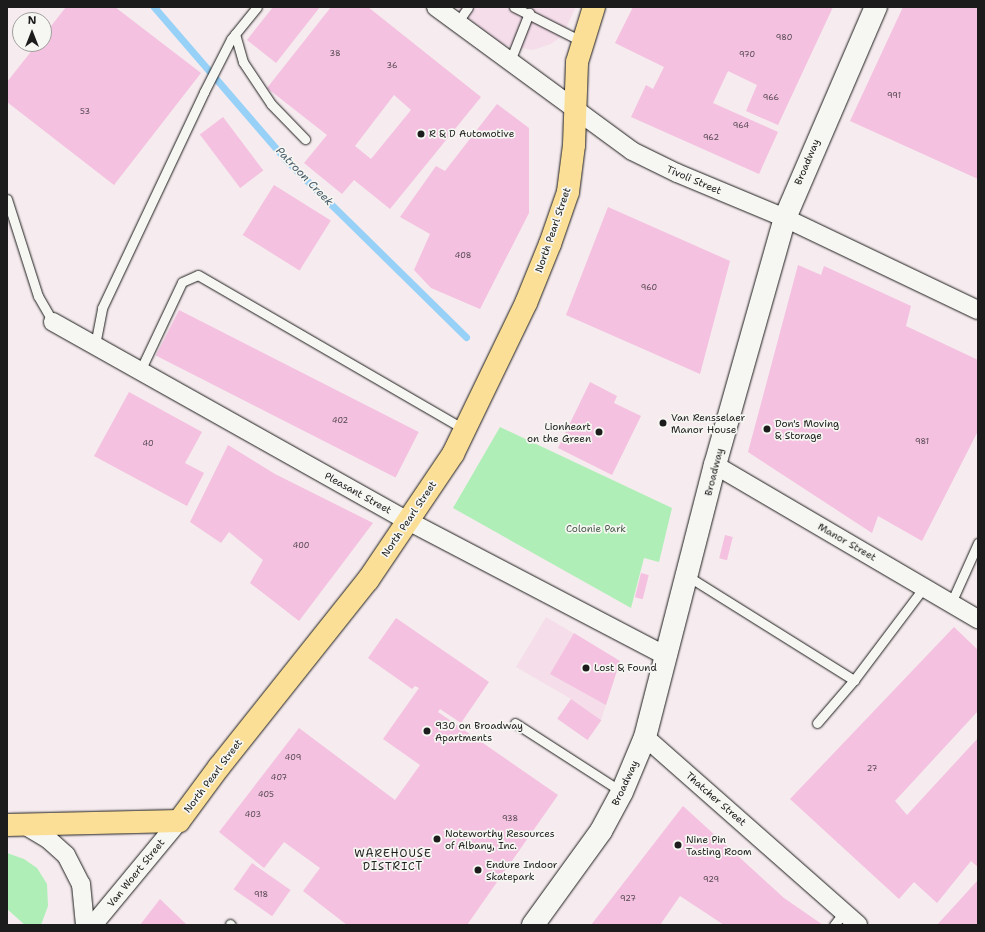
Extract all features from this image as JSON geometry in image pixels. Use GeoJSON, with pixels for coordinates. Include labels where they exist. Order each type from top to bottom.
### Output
{"type":"FeatureCollection","features":[{"type":"Feature","properties":{"kind":"main road","name":"North Pearl Street"},"geometry":{"type":"LineString","coordinates":[[17,826],[179,821],[219,767],[368,580],[453,454],[526,303],[550,244],[568,192],[574,144],[577,62],[594,7]]}},
{"type":"Feature","properties":{"kind":"street","name":"Tivoli Street"},"geometry":{"type":"LineString","coordinates":[[436,7],[632,151],[677,173],[785,218],[978,310]]}},
{"type":"Feature","properties":{"kind":"street","name":"Broadway"},"geometry":{"type":"LineString","coordinates":[[533,925],[601,831],[622,792],[646,737],[666,656],[689,577],[716,465],[785,218],[799,179],[876,7]]}},
{"type":"Feature","properties":{"kind":"street","name":"Pleasant Street"},"geometry":{"type":"LineString","coordinates":[[53,322],[408,521],[666,656]]}},
{"type":"Feature","properties":{"kind":"street","name":"Manor Street"},"geometry":{"type":"LineString","coordinates":[[716,465],[978,619]]}},
{"type":"Feature","properties":{"kind":"street","name":"Thatcher Street"},"geometry":{"type":"LineString","coordinates":[[646,737],[839,918],[858,925]]}},
{"type":"Feature","properties":{"kind":"street","name":"Van Woert Street"},"geometry":{"type":"LineString","coordinates":[[94,925],[179,821]]}},
{"type":"Feature","properties":{"kind":"street"},"geometry":{"type":"LineString","coordinates":[[17,826],[58,847],[69,861],[81,884],[85,925]]}},
{"type":"Feature","properties":{"kind":"lane"},"geometry":{"type":"LineString","coordinates":[[95,345],[102,308],[204,92],[233,37],[257,7]]}},
{"type":"Feature","properties":{"kind":"lane"},"geometry":{"type":"LineString","coordinates":[[457,23],[468,7]]}},
{"type":"Feature","properties":{"kind":"lane"},"geometry":{"type":"LineString","coordinates":[[514,7],[529,12],[583,42]]}},
{"type":"Feature","properties":{"kind":"lane"},"geometry":{"type":"LineString","coordinates":[[510,61],[529,12]]}},
{"type":"Feature","properties":{"kind":"lane"},"geometry":{"type":"LineString","coordinates":[[233,37],[243,62],[271,104],[306,139]]}},
{"type":"Feature","properties":{"kind":"lane"},"geometry":{"type":"LineString","coordinates":[[7,199],[38,296],[53,322]]}},
{"type":"Feature","properties":{"kind":"lane"},"geometry":{"type":"LineString","coordinates":[[140,371],[182,282],[198,275],[465,430]]}},
{"type":"Feature","properties":{"kind":"lane"},"geometry":{"type":"LineString","coordinates":[[951,603],[978,543]]}},
{"type":"Feature","properties":{"kind":"lane"},"geometry":{"type":"LineString","coordinates":[[689,577],[854,680]]}},
{"type":"Feature","properties":{"kind":"lane"},"geometry":{"type":"LineString","coordinates":[[817,723],[854,680],[924,587]]}},
{"type":"Feature","properties":{"kind":"lane"},"geometry":{"type":"LineString","coordinates":[[515,723],[622,792]]}},
{"type":"Feature","properties":{"kind":"shaded area"},"geometry":{"type":"Polygon","coordinates":[[[456,7],[576,7],[562,36],[551,44],[533,50],[498,44],[456,7]]]}},
{"type":"Feature","properties":{"kind":"shaded area"},"geometry":{"type":"Polygon","coordinates":[[[546,617],[620,661],[601,720],[571,699],[516,667],[546,617]]]}},
{"type":"Feature","properties":{"kind":"green space","name":"Colonie Park"},"geometry":{"type":"Polygon","coordinates":[[[500,427],[672,508],[659,562],[644,558],[631,608],[453,508],[500,427]]]}},
{"type":"Feature","properties":{"kind":"green space"},"geometry":{"type":"Polygon","coordinates":[[[7,853],[24,859],[37,868],[47,884],[48,906],[41,925],[25,925],[7,909],[7,853]]]}},
{"type":"Feature","properties":{"kind":"building"},"geometry":{"type":"Polygon","coordinates":[[[66,7],[115,7],[201,73],[114,185],[7,102],[7,82],[31,52],[52,52],[52,25],[66,7]]]}},
{"type":"Feature","properties":{"kind":"building"},"geometry":{"type":"Polygon","coordinates":[[[273,7],[320,7],[276,63],[247,40],[273,7]]]}},
{"type":"Feature","properties":{"kind":"building"},"geometry":{"type":"Polygon","coordinates":[[[331,7],[368,7],[481,97],[390,209],[354,180],[342,194],[304,163],[327,135],[267,88],[331,7]],[[394,95],[355,146],[371,159],[411,110],[394,95]]]}},
{"type":"Feature","properties":{"kind":"building"},"geometry":{"type":"Polygon","coordinates":[[[633,7],[833,7],[778,125],[746,111],[757,85],[728,71],[713,103],[778,132],[759,174],[631,117],[646,85],[653,89],[664,67],[615,43],[633,7]]]}},
{"type":"Feature","properties":{"kind":"building"},"geometry":{"type":"Polygon","coordinates":[[[903,7],[978,7],[978,179],[850,121],[903,7]]]}},
{"type":"Feature","properties":{"kind":"building"},"geometry":{"type":"Polygon","coordinates":[[[497,104],[529,128],[529,213],[480,309],[431,288],[414,270],[430,234],[400,217],[436,166],[445,171],[497,104]]]}},
{"type":"Feature","properties":{"kind":"building"},"geometry":{"type":"Polygon","coordinates":[[[223,117],[263,171],[240,188],[200,134],[223,117]]]}},
{"type":"Feature","properties":{"kind":"building"},"geometry":{"type":"Polygon","coordinates":[[[274,185],[331,221],[300,271],[243,235],[274,185]]]}},
{"type":"Feature","properties":{"kind":"building"},"geometry":{"type":"Polygon","coordinates":[[[608,207],[730,261],[700,374],[566,315],[608,207]]]}},
{"type":"Feature","properties":{"kind":"building"},"geometry":{"type":"Polygon","coordinates":[[[798,265],[821,275],[824,266],[911,306],[906,326],[978,360],[978,431],[922,541],[878,516],[872,533],[748,452],[798,265]]]}},
{"type":"Feature","properties":{"kind":"building"},"geometry":{"type":"Polygon","coordinates":[[[179,310],[419,432],[396,478],[156,355],[179,310]]]}},
{"type":"Feature","properties":{"kind":"building","name":"Lionheart on the Green"},"geometry":{"type":"Polygon","coordinates":[[[590,382],[617,396],[614,403],[641,416],[612,475],[558,448],[590,382]]]}},
{"type":"Feature","properties":{"kind":"building"},"geometry":{"type":"Polygon","coordinates":[[[129,392],[202,432],[185,463],[204,473],[187,506],[94,456],[129,392]]]}},
{"type":"Feature","properties":{"kind":"building"},"geometry":{"type":"Polygon","coordinates":[[[228,445],[275,474],[373,523],[299,621],[250,583],[263,560],[229,532],[221,543],[190,522],[228,445]]]}},
{"type":"Feature","properties":{"kind":"building"},"geometry":{"type":"Polygon","coordinates":[[[725,535],[733,537],[727,560],[719,558],[725,535]]]}},
{"type":"Feature","properties":{"kind":"building"},"geometry":{"type":"Polygon","coordinates":[[[641,573],[649,575],[643,599],[635,597],[641,573]]]}},
{"type":"Feature","properties":{"kind":"building"},"geometry":{"type":"Polygon","coordinates":[[[396,618],[489,682],[461,723],[440,709],[438,712],[558,795],[467,925],[347,925],[303,891],[320,868],[284,842],[264,868],[219,832],[299,728],[395,800],[420,765],[383,739],[419,688],[415,686],[412,689],[368,658],[396,618]]]}},
{"type":"Feature","properties":{"kind":"building"},"geometry":{"type":"Polygon","coordinates":[[[954,627],[978,650],[978,711],[895,801],[907,815],[978,738],[978,867],[971,861],[937,903],[914,882],[899,899],[790,799],[954,627]]]}},
{"type":"Feature","properties":{"kind":"building","name":"Lost & Found"},"geometry":{"type":"Polygon","coordinates":[[[574,633],[620,661],[606,705],[550,674],[574,633]]]}},
{"type":"Feature","properties":{"kind":"building"},"geometry":{"type":"Polygon","coordinates":[[[571,699],[601,720],[588,740],[557,719],[571,699]]]}},
{"type":"Feature","properties":{"kind":"building"},"geometry":{"type":"Polygon","coordinates":[[[683,806],[784,898],[823,925],[724,925],[680,896],[660,925],[591,925],[683,806]]]}},
{"type":"Feature","properties":{"kind":"building"},"geometry":{"type":"Polygon","coordinates":[[[252,863],[291,890],[272,916],[234,889],[252,863]]]}},
{"type":"Feature","properties":{"kind":"building"},"geometry":{"type":"Polygon","coordinates":[[[978,880],[978,925],[937,925],[978,880]]]}},
{"type":"Feature","properties":{"kind":"building"},"geometry":{"type":"Polygon","coordinates":[[[160,899],[187,925],[140,925],[160,899]]]}},
{"type":"Feature","properties":{"kind":"waterway","name":"Patroon Creek"},"geometry":{"type":"LineString","coordinates":[[154,7],[287,161],[466,337]]}},
{"type":"Feature","properties":{"kind":"place","name":"R & D Automotive"},"geometry":{"type":"Point","coordinates":[421,134]}},
{"type":"Feature","properties":{"kind":"place","name":"Van Rensselaer Manor House"},"geometry":{"type":"Point","coordinates":[663,423]}},
{"type":"Feature","properties":{"kind":"place","name":"Don's Moving & Storage"},"geometry":{"type":"Point","coordinates":[767,429]}},
{"type":"Feature","properties":{"kind":"place","name":"Lionheart on the Green"},"geometry":{"type":"Point","coordinates":[599,432]}},
{"type":"Feature","properties":{"kind":"place","name":"Lost & Found"},"geometry":{"type":"Point","coordinates":[586,668]}},
{"type":"Feature","properties":{"kind":"place","name":"930 on Broadway Apartments"},"geometry":{"type":"Point","coordinates":[427,731]}},
{"type":"Feature","properties":{"kind":"place","name":"Noteworthy Resources of Albany, Inc."},"geometry":{"type":"Point","coordinates":[437,839]}},
{"type":"Feature","properties":{"kind":"place","name":"Nine Pin Tasting Room"},"geometry":{"type":"Point","coordinates":[678,845]}},
{"type":"Feature","properties":{"kind":"place","name":"Endure Indoor Skatepark"},"geometry":{"type":"Point","coordinates":[478,870]}},
{"type":"Feature","properties":{"kind":"district","name":"WAREHOUSE DISTRICT"},"geometry":{"type":"Point","coordinates":[393,861]}}]}
